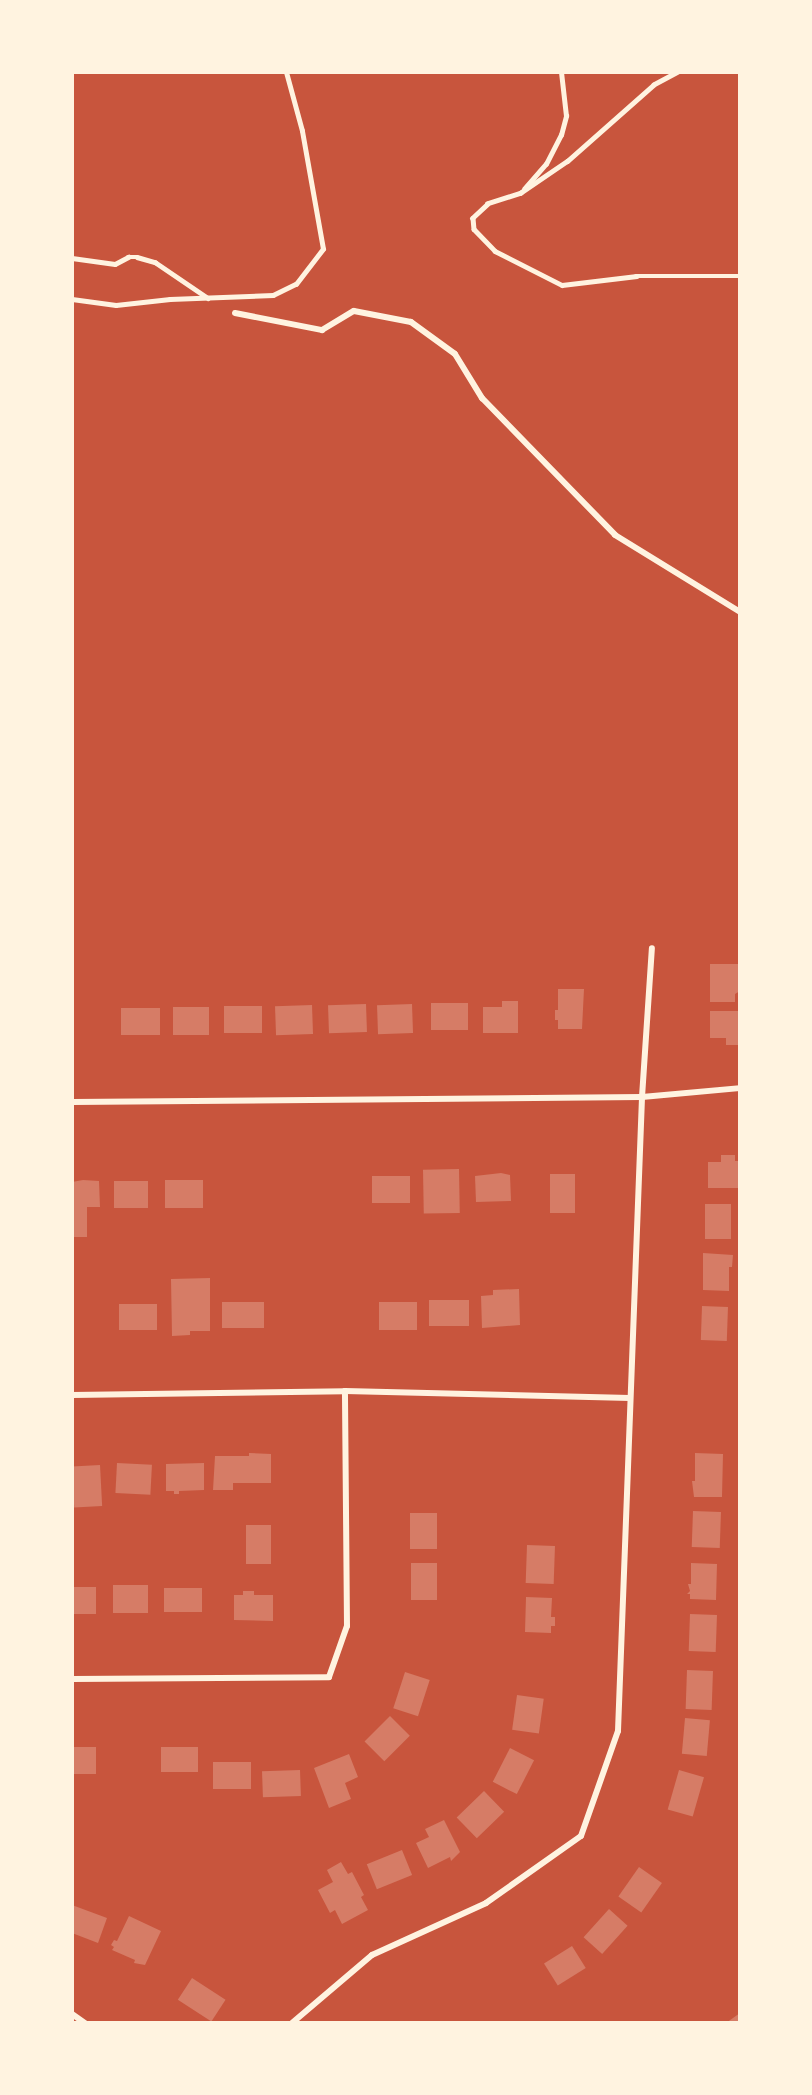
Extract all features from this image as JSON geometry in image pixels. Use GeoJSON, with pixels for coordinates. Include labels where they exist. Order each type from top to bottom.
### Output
{"type":"FeatureCollection","features":[{"type":"Feature","properties":{"kind":"street"},"geometry":{"type":"LineString","coordinates":[[235,313],[322,330],[354,311],[411,322],[455,354],[482,398],[615,535],[740,612]]}},
{"type":"Feature","properties":{"kind":"street"},"geometry":{"type":"LineString","coordinates":[[292,2023],[372,1956],[486,1903],[581,1836],[618,1731],[642,1096],[652,948]]}},
{"type":"Feature","properties":{"kind":"street"},"geometry":{"type":"LineString","coordinates":[[72,1102],[642,1096],[740,1088]]}},
{"type":"Feature","properties":{"kind":"street"},"geometry":{"type":"LineString","coordinates":[[72,1395],[345,1391],[630,1398]]}},
{"type":"Feature","properties":{"kind":"street"},"geometry":{"type":"LineString","coordinates":[[72,1679],[329,1677],[347,1626],[345,1391]]}},
{"type":"Feature","properties":{"kind":"street"},"geometry":{"type":"LineString","coordinates":[[72,2014],[85,2023]]}},
{"type":"Feature","properties":{"kind":"lane"},"geometry":{"type":"LineString","coordinates":[[72,299],[116,305],[208,297],[273,295],[296,284],[323,249],[302,130],[286,72]]}},
{"type":"Feature","properties":{"kind":"lane"},"geometry":{"type":"LineString","coordinates":[[521,193],[546,164],[561,135],[566,116],[561,72]]}},
{"type":"Feature","properties":{"kind":"lane"},"geometry":{"type":"LineString","coordinates":[[678,72],[654,85],[568,161],[521,193],[488,204],[473,218],[474,229],[495,251],[562,285],[636,276],[740,276]]}},
{"type":"Feature","properties":{"kind":"lane"},"geometry":{"type":"LineString","coordinates":[[72,258],[115,264],[128,257],[137,257],[155,262],[208,297]]}},
{"type":"Feature","properties":{"kind":"building"},"geometry":{"type":"Polygon","coordinates":[[[710,964],[740,964],[740,991],[735,994],[735,1002],[710,1002],[710,964]]]}},
{"type":"Feature","properties":{"kind":"building"},"geometry":{"type":"Polygon","coordinates":[[[558,989],[584,989],[582,1029],[558,1029],[555,1010],[558,1010],[558,989]]]}},
{"type":"Feature","properties":{"kind":"building"},"geometry":{"type":"Polygon","coordinates":[[[502,1001],[518,1001],[518,1033],[483,1033],[483,1007],[502,1007],[502,1001]]]}},
{"type":"Feature","properties":{"kind":"building"},"geometry":{"type":"Polygon","coordinates":[[[431,1003],[468,1003],[468,1030],[431,1030],[431,1003]]]}},
{"type":"Feature","properties":{"kind":"building"},"geometry":{"type":"Polygon","coordinates":[[[366,1004],[367,1032],[329,1033],[328,1005],[366,1004]]]}},
{"type":"Feature","properties":{"kind":"building"},"geometry":{"type":"Polygon","coordinates":[[[412,1004],[413,1033],[378,1034],[377,1005],[412,1004]]]}},
{"type":"Feature","properties":{"kind":"building"},"geometry":{"type":"Polygon","coordinates":[[[312,1005],[313,1034],[276,1035],[275,1006],[312,1005]]]}},
{"type":"Feature","properties":{"kind":"building"},"geometry":{"type":"Polygon","coordinates":[[[224,1006],[262,1006],[262,1033],[224,1033],[224,1006]]]}},
{"type":"Feature","properties":{"kind":"building"},"geometry":{"type":"Polygon","coordinates":[[[173,1007],[209,1007],[209,1035],[173,1035],[173,1007]]]}},
{"type":"Feature","properties":{"kind":"building"},"geometry":{"type":"Polygon","coordinates":[[[121,1008],[160,1008],[160,1035],[121,1035],[121,1008]]]}},
{"type":"Feature","properties":{"kind":"building"},"geometry":{"type":"Polygon","coordinates":[[[710,1011],[740,1011],[740,1045],[726,1045],[726,1038],[710,1038],[710,1011]]]}},
{"type":"Feature","properties":{"kind":"building"},"geometry":{"type":"Polygon","coordinates":[[[721,1155],[735,1155],[735,1161],[740,1161],[740,1188],[708,1188],[708,1162],[721,1162],[721,1155]]]}},
{"type":"Feature","properties":{"kind":"building"},"geometry":{"type":"Polygon","coordinates":[[[459,1169],[460,1213],[424,1214],[423,1170],[459,1169]]]}},
{"type":"Feature","properties":{"kind":"building"},"geometry":{"type":"Polygon","coordinates":[[[501,1173],[510,1175],[511,1201],[476,1202],[475,1176],[501,1173]]]}},
{"type":"Feature","properties":{"kind":"building"},"geometry":{"type":"Polygon","coordinates":[[[550,1174],[575,1174],[575,1213],[550,1213],[550,1174]]]}},
{"type":"Feature","properties":{"kind":"building"},"geometry":{"type":"Polygon","coordinates":[[[372,1176],[410,1176],[410,1203],[372,1203],[372,1176]]]}},
{"type":"Feature","properties":{"kind":"building"},"geometry":{"type":"Polygon","coordinates":[[[165,1180],[203,1180],[203,1208],[165,1208],[165,1180]]]}},
{"type":"Feature","properties":{"kind":"building"},"geometry":{"type":"Polygon","coordinates":[[[99,1181],[100,1207],[87,1207],[87,1237],[72,1237],[72,1182],[99,1181]]]}},
{"type":"Feature","properties":{"kind":"building"},"geometry":{"type":"Polygon","coordinates":[[[114,1181],[148,1181],[148,1208],[114,1208],[114,1181]]]}},
{"type":"Feature","properties":{"kind":"building"},"geometry":{"type":"Polygon","coordinates":[[[705,1204],[731,1204],[731,1239],[705,1239],[705,1204]]]}},
{"type":"Feature","properties":{"kind":"building"},"geometry":{"type":"Polygon","coordinates":[[[703,1253],[733,1255],[732,1267],[729,1267],[729,1291],[703,1290],[703,1253]]]}},
{"type":"Feature","properties":{"kind":"building"},"geometry":{"type":"Polygon","coordinates":[[[210,1278],[210,1331],[190,1331],[190,1335],[172,1336],[171,1279],[210,1278]]]}},
{"type":"Feature","properties":{"kind":"building"},"geometry":{"type":"Polygon","coordinates":[[[519,1289],[520,1325],[482,1328],[481,1296],[493,1295],[493,1290],[519,1289]]]}},
{"type":"Feature","properties":{"kind":"building"},"geometry":{"type":"Polygon","coordinates":[[[429,1300],[469,1300],[469,1326],[429,1326],[429,1300]]]}},
{"type":"Feature","properties":{"kind":"building"},"geometry":{"type":"Polygon","coordinates":[[[222,1302],[264,1302],[264,1328],[222,1328],[222,1302]]]}},
{"type":"Feature","properties":{"kind":"building"},"geometry":{"type":"Polygon","coordinates":[[[379,1302],[417,1302],[417,1330],[379,1330],[379,1302]]]}},
{"type":"Feature","properties":{"kind":"building"},"geometry":{"type":"Polygon","coordinates":[[[119,1304],[157,1304],[157,1330],[119,1330],[119,1304]]]}},
{"type":"Feature","properties":{"kind":"building"},"geometry":{"type":"Polygon","coordinates":[[[702,1306],[728,1307],[727,1341],[701,1340],[702,1306]]]}},
{"type":"Feature","properties":{"kind":"building"},"geometry":{"type":"Polygon","coordinates":[[[249,1453],[271,1454],[271,1483],[233,1483],[233,1490],[213,1490],[215,1456],[249,1456],[249,1453]]]}},
{"type":"Feature","properties":{"kind":"building"},"geometry":{"type":"Polygon","coordinates":[[[695,1453],[723,1454],[722,1497],[694,1497],[692,1481],[695,1481],[695,1453]]]}},
{"type":"Feature","properties":{"kind":"building"},"geometry":{"type":"Polygon","coordinates":[[[117,1463],[152,1465],[150,1495],[115,1493],[117,1463]]]}},
{"type":"Feature","properties":{"kind":"building"},"geometry":{"type":"Polygon","coordinates":[[[204,1463],[204,1490],[179,1491],[179,1494],[166,1491],[166,1464],[204,1463]]]}},
{"type":"Feature","properties":{"kind":"building"},"geometry":{"type":"Polygon","coordinates":[[[100,1465],[102,1506],[74,1507],[72,1466],[100,1465]]]}},
{"type":"Feature","properties":{"kind":"building"},"geometry":{"type":"Polygon","coordinates":[[[693,1511],[721,1512],[720,1548],[692,1547],[693,1511]]]}},
{"type":"Feature","properties":{"kind":"building"},"geometry":{"type":"Polygon","coordinates":[[[410,1513],[437,1513],[437,1549],[410,1549],[410,1513]]]}},
{"type":"Feature","properties":{"kind":"building"},"geometry":{"type":"Polygon","coordinates":[[[246,1525],[271,1525],[271,1564],[246,1564],[246,1525]]]}},
{"type":"Feature","properties":{"kind":"building"},"geometry":{"type":"Polygon","coordinates":[[[527,1545],[555,1546],[554,1584],[526,1583],[527,1545]]]}},
{"type":"Feature","properties":{"kind":"building"},"geometry":{"type":"Polygon","coordinates":[[[411,1563],[437,1563],[437,1600],[411,1600],[411,1563]]]}},
{"type":"Feature","properties":{"kind":"building"},"geometry":{"type":"Polygon","coordinates":[[[691,1563],[717,1564],[716,1600],[690,1599],[690,1594],[687,1594],[690,1591],[688,1584],[691,1584],[691,1563]]]}},
{"type":"Feature","properties":{"kind":"building"},"geometry":{"type":"Polygon","coordinates":[[[113,1585],[148,1585],[148,1613],[113,1613],[113,1585]]]}},
{"type":"Feature","properties":{"kind":"building"},"geometry":{"type":"Polygon","coordinates":[[[72,1587],[96,1587],[96,1614],[72,1614],[72,1587]]]}},
{"type":"Feature","properties":{"kind":"building"},"geometry":{"type":"Polygon","coordinates":[[[164,1588],[202,1588],[202,1612],[164,1612],[164,1588]]]}},
{"type":"Feature","properties":{"kind":"building"},"geometry":{"type":"Polygon","coordinates":[[[243,1591],[254,1591],[254,1595],[273,1595],[273,1621],[234,1620],[234,1595],[243,1595],[243,1591]]]}},
{"type":"Feature","properties":{"kind":"building"},"geometry":{"type":"Polygon","coordinates":[[[526,1597],[552,1598],[551,1617],[555,1617],[555,1626],[551,1626],[551,1633],[525,1632],[526,1597]]]}},
{"type":"Feature","properties":{"kind":"building"},"geometry":{"type":"Polygon","coordinates":[[[690,1614],[717,1615],[716,1652],[689,1651],[690,1614]]]}},
{"type":"Feature","properties":{"kind":"building"},"geometry":{"type":"Polygon","coordinates":[[[687,1670],[713,1671],[712,1710],[686,1709],[687,1670]]]}},
{"type":"Feature","properties":{"kind":"building"},"geometry":{"type":"Polygon","coordinates":[[[405,1672],[430,1680],[418,1716],[393,1708],[405,1672]]]}},
{"type":"Feature","properties":{"kind":"building"},"geometry":{"type":"Polygon","coordinates":[[[517,1695],[544,1699],[539,1733],[512,1730],[517,1695]]]}},
{"type":"Feature","properties":{"kind":"building"},"geometry":{"type":"Polygon","coordinates":[[[390,1716],[410,1736],[384,1761],[365,1741],[390,1716]]]}},
{"type":"Feature","properties":{"kind":"building"},"geometry":{"type":"Polygon","coordinates":[[[685,1718],[710,1720],[707,1756],[682,1754],[685,1718]]]}},
{"type":"Feature","properties":{"kind":"building"},"geometry":{"type":"Polygon","coordinates":[[[72,1747],[96,1747],[96,1774],[72,1774],[72,1747]]]}},
{"type":"Feature","properties":{"kind":"building"},"geometry":{"type":"Polygon","coordinates":[[[161,1747],[198,1747],[198,1772],[161,1772],[161,1747]]]}},
{"type":"Feature","properties":{"kind":"building"},"geometry":{"type":"Polygon","coordinates":[[[510,1748],[534,1760],[517,1794],[493,1782],[510,1748]]]}},
{"type":"Feature","properties":{"kind":"building"},"geometry":{"type":"Polygon","coordinates":[[[349,1754],[358,1777],[345,1783],[351,1799],[329,1808],[314,1768],[349,1754]]]}},
{"type":"Feature","properties":{"kind":"building"},"geometry":{"type":"Polygon","coordinates":[[[213,1762],[251,1762],[251,1789],[213,1789],[213,1762]]]}},
{"type":"Feature","properties":{"kind":"building"},"geometry":{"type":"Polygon","coordinates":[[[300,1770],[301,1796],[263,1797],[262,1771],[300,1770]]]}},
{"type":"Feature","properties":{"kind":"building"},"geometry":{"type":"Polygon","coordinates":[[[679,1770],[704,1777],[693,1817],[668,1809],[679,1770]]]}},
{"type":"Feature","properties":{"kind":"building"},"geometry":{"type":"Polygon","coordinates":[[[484,1791],[504,1812],[477,1838],[457,1817],[484,1791]]]}},
{"type":"Feature","properties":{"kind":"building"},"geometry":{"type":"Polygon","coordinates":[[[444,1820],[460,1852],[451,1861],[450,1857],[428,1868],[416,1843],[429,1837],[425,1829],[444,1820]]]}},
{"type":"Feature","properties":{"kind":"building"},"geometry":{"type":"Polygon","coordinates":[[[402,1850],[412,1875],[377,1889],[367,1864],[402,1850]]]}},
{"type":"Feature","properties":{"kind":"building"},"geometry":{"type":"Polygon","coordinates":[[[341,1862],[348,1874],[352,1872],[364,1895],[361,1897],[368,1910],[342,1924],[335,1910],[330,1913],[318,1890],[333,1882],[327,1870],[341,1862]]]}},
{"type":"Feature","properties":{"kind":"building"},"geometry":{"type":"Polygon","coordinates":[[[639,1867],[662,1883],[641,1913],[618,1896],[639,1867]]]}},
{"type":"Feature","properties":{"kind":"building"},"geometry":{"type":"Polygon","coordinates":[[[72,1905],[107,1918],[98,1943],[72,1933],[72,1905]]]}},
{"type":"Feature","properties":{"kind":"building"},"geometry":{"type":"Polygon","coordinates":[[[609,1909],[628,1926],[602,1954],[584,1937],[609,1909]]]}},
{"type":"Feature","properties":{"kind":"building"},"geometry":{"type":"Polygon","coordinates":[[[129,1916],[161,1931],[145,1965],[134,1963],[135,1960],[112,1950],[114,1947],[111,1945],[114,1940],[117,1941],[129,1916]]]}},
{"type":"Feature","properties":{"kind":"building"},"geometry":{"type":"Polygon","coordinates":[[[572,1946],[586,1968],[558,1986],[544,1963],[572,1946]]]}},
{"type":"Feature","properties":{"kind":"building"},"geometry":{"type":"Polygon","coordinates":[[[192,1978],[226,2000],[211,2022],[178,2000],[192,1978]]]}},
{"type":"Feature","properties":{"kind":"building"},"geometry":{"type":"Polygon","coordinates":[[[740,2013],[740,2023],[726,2023],[740,2013]]]}}]}
